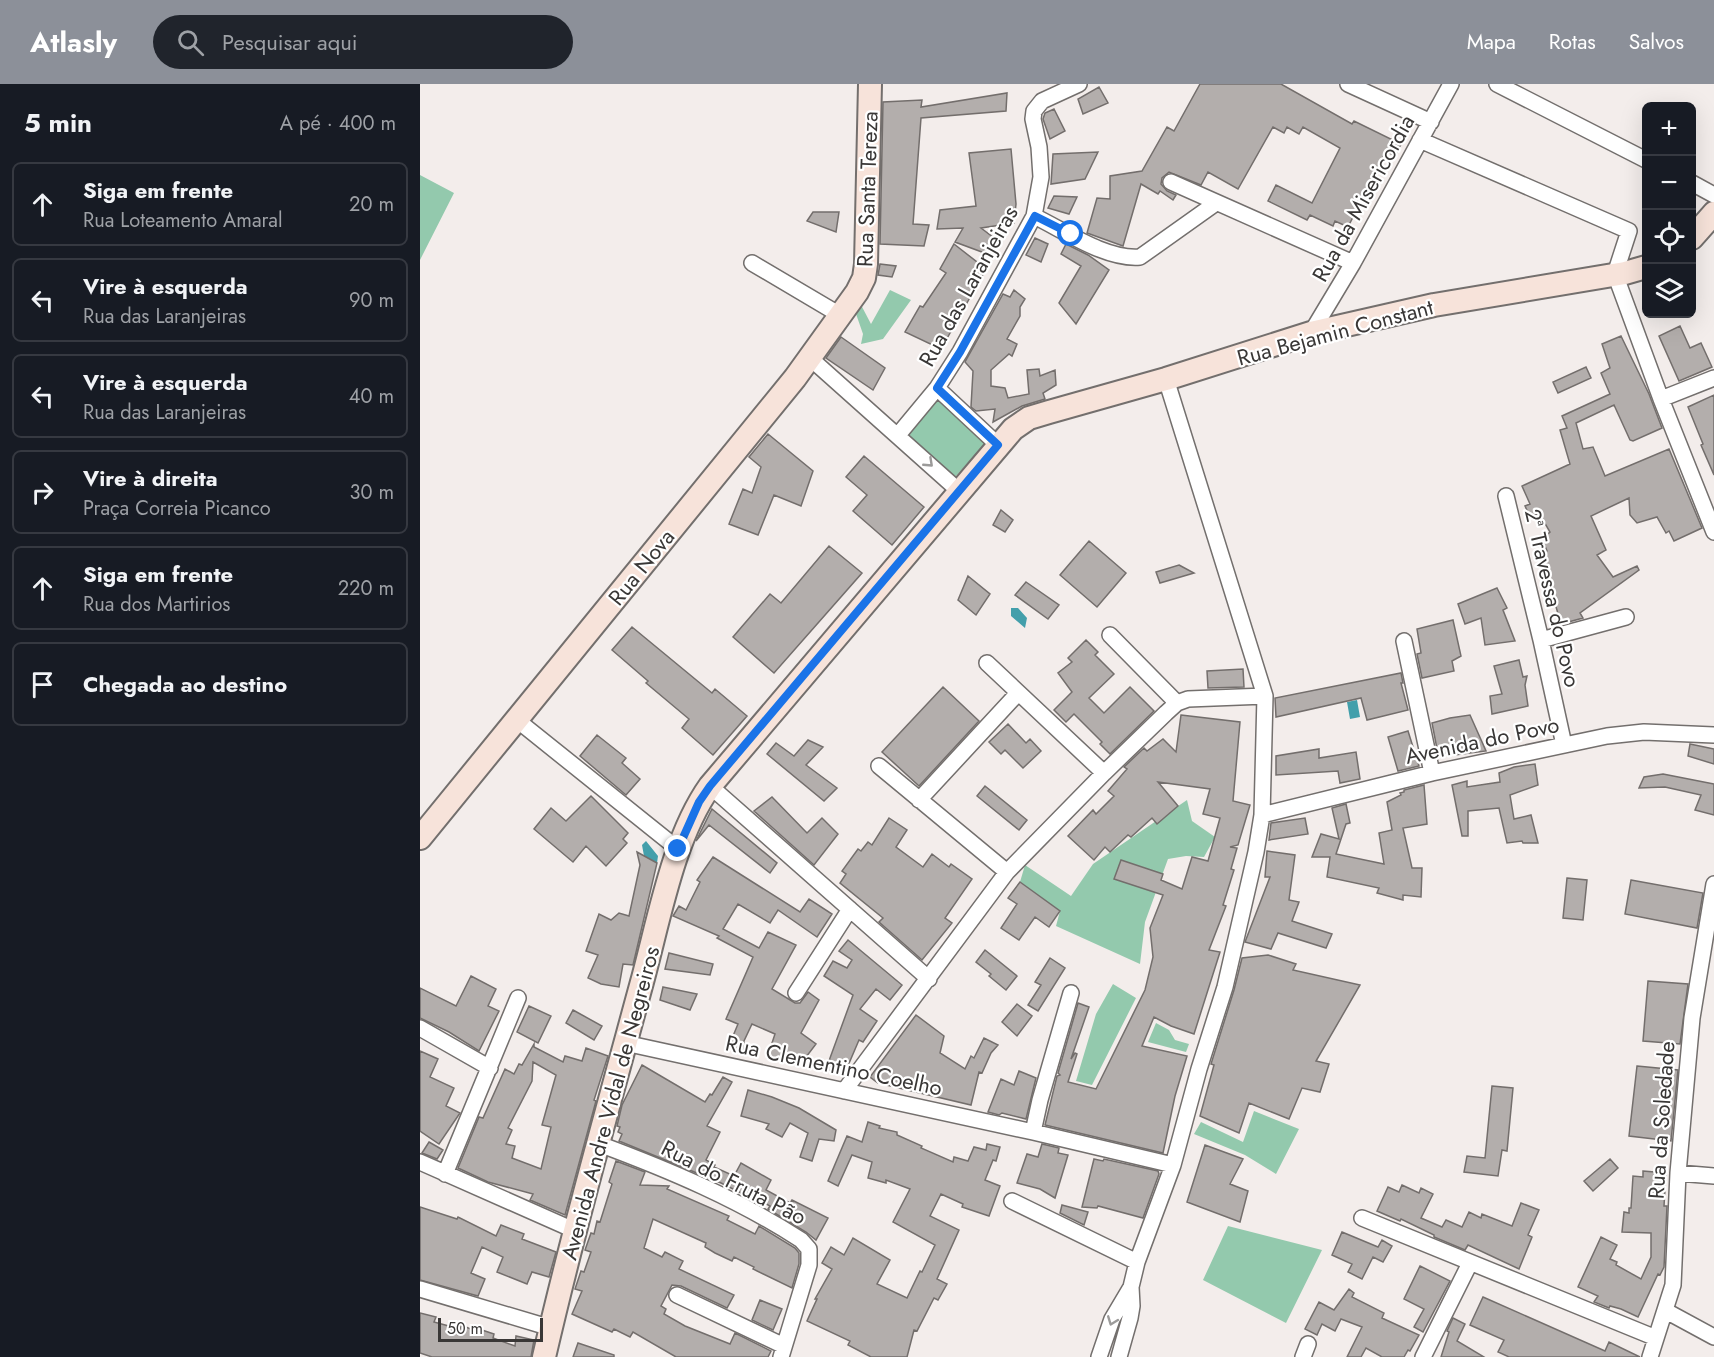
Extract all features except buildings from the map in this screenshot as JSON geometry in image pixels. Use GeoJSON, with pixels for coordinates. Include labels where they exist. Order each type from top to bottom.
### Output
{"type":"FeatureCollection","features":[{"type":"Feature","properties":{"kind":"street","name":"Rua Santa Tereza"},"geometry":{"type":"LineString","coordinates":[[857,292],[864,279],[866,264],[870,84]]}},
{"type":"Feature","properties":{"kind":"street","name":"Rua das Laranjeiras"},"geometry":{"type":"LineString","coordinates":[[998,445],[937,388],[960,352],[1035,216],[1041,177],[1039,147],[1033,120],[1034,111],[1042,101],[1080,84]]}},
{"type":"Feature","properties":{"kind":"street"},"geometry":{"type":"LineString","coordinates":[[1348,84],[1431,122]]}},
{"type":"Feature","properties":{"kind":"street","name":"Rua da Misericordia"},"geometry":{"type":"LineString","coordinates":[[1311,333],[1353,263],[1451,84]]}},
{"type":"Feature","properties":{"kind":"street"},"geometry":{"type":"LineString","coordinates":[[1497,84],[1642,157]]}},
{"type":"Feature","properties":{"kind":"street"},"geometry":{"type":"LineString","coordinates":[[1420,140],[1629,231],[1615,274],[1661,399],[1714,532]]}},
{"type":"Feature","properties":{"kind":"street"},"geometry":{"type":"LineString","coordinates":[[1171,182],[1353,263]]}},
{"type":"Feature","properties":{"kind":"street"},"geometry":{"type":"LineString","coordinates":[[1696,185],[1714,195]]}},
{"type":"Feature","properties":{"kind":"street"},"geometry":{"type":"LineString","coordinates":[[1035,216],[1108,253],[1126,258],[1140,257],[1216,203]]}},
{"type":"Feature","properties":{"kind":"street"},"geometry":{"type":"LineString","coordinates":[[1696,233],[1714,213]]}},
{"type":"Feature","properties":{"kind":"street"},"geometry":{"type":"LineString","coordinates":[[752,263],[840,315]]}},
{"type":"Feature","properties":{"kind":"street","name":"Rua Bejamin Constant"},"geometry":{"type":"LineString","coordinates":[[1029,418],[1166,379],[1311,333],[1434,305],[1642,268]]}},
{"type":"Feature","properties":{"kind":"street","name":"Rua Nova"},"geometry":{"type":"LineString","coordinates":[[420,838],[810,358],[857,292]]}},
{"type":"Feature","properties":{"kind":"street"},"geometry":{"type":"LineString","coordinates":[[810,358],[959,491]]}},
{"type":"Feature","properties":{"kind":"street"},"geometry":{"type":"LineString","coordinates":[[1661,399],[1714,378]]}},
{"type":"Feature","properties":{"kind":"street"},"geometry":{"type":"LineString","coordinates":[[1119,1357],[1130,1318],[1131,1287],[1137,1262],[1173,1165],[1199,1069],[1225,987],[1256,852],[1262,815],[1265,696],[1166,379]]}},
{"type":"Feature","properties":{"kind":"street"},"geometry":{"type":"LineString","coordinates":[[898,435],[937,388]]}},
{"type":"Feature","properties":{"kind":"street","name":"Avenida Andre Vidal de Negreiros"},"geometry":{"type":"LineString","coordinates":[[544,1357],[678,849],[699,802],[710,786],[998,445],[1013,429],[1029,418]]}},
{"type":"Feature","properties":{"kind":"street","name":"2ª Travessa do Povo"},"geometry":{"type":"LineString","coordinates":[[1506,496],[1564,745]]}},
{"type":"Feature","properties":{"kind":"street"},"geometry":{"type":"LineString","coordinates":[[1541,640],[1626,617]]}},
{"type":"Feature","properties":{"kind":"street"},"geometry":{"type":"LineString","coordinates":[[1110,635],[1177,703]]}},
{"type":"Feature","properties":{"kind":"street"},"geometry":{"type":"LineString","coordinates":[[1404,641],[1432,773]]}},
{"type":"Feature","properties":{"kind":"street"},"geometry":{"type":"LineString","coordinates":[[987,663],[1104,773]]}},
{"type":"Feature","properties":{"kind":"street"},"geometry":{"type":"LineString","coordinates":[[919,800],[1018,693]]}},
{"type":"Feature","properties":{"kind":"street"},"geometry":{"type":"LineString","coordinates":[[844,1091],[1008,872],[1104,773],[1177,703],[1188,699],[1265,696]]}},
{"type":"Feature","properties":{"kind":"street"},"geometry":{"type":"LineString","coordinates":[[517,720],[678,849]]}},
{"type":"Feature","properties":{"kind":"street","name":"Avenida do Povo"},"geometry":{"type":"LineString","coordinates":[[1262,815],[1432,773],[1607,736],[1644,732],[1714,735]]}},
{"type":"Feature","properties":{"kind":"street"},"geometry":{"type":"LineString","coordinates":[[879,765],[1008,872]]}},
{"type":"Feature","properties":{"kind":"street"},"geometry":{"type":"LineString","coordinates":[[710,786],[929,979]]}},
{"type":"Feature","properties":{"kind":"street","name":"Rua da Soledade"},"geometry":{"type":"LineString","coordinates":[[1650,1357],[1673,1285],[1678,1173],[1692,1018],[1714,884]]}},
{"type":"Feature","properties":{"kind":"street"},"geometry":{"type":"LineString","coordinates":[[796,993],[850,909]]}},
{"type":"Feature","properties":{"kind":"street"},"geometry":{"type":"LineString","coordinates":[[1033,1132],[1071,993]]}},
{"type":"Feature","properties":{"kind":"street"},"geometry":{"type":"LineString","coordinates":[[445,1174],[518,998]]}},
{"type":"Feature","properties":{"kind":"street"},"geometry":{"type":"LineString","coordinates":[[420,1028],[490,1068]]}},
{"type":"Feature","properties":{"kind":"street","name":"Rua Clementino Coelho"},"geometry":{"type":"LineString","coordinates":[[625,1044],[1033,1132],[1173,1165]]}},
{"type":"Feature","properties":{"kind":"street","name":"Rua do Fruta Pão"},"geometry":{"type":"LineString","coordinates":[[599,1144],[690,1181],[782,1227],[801,1240],[809,1249],[808,1265],[783,1352]]}},
{"type":"Feature","properties":{"kind":"street"},"geometry":{"type":"LineString","coordinates":[[420,1162],[576,1231]]}},
{"type":"Feature","properties":{"kind":"street"},"geometry":{"type":"LineString","coordinates":[[1678,1173],[1714,1176]]}},
{"type":"Feature","properties":{"kind":"street"},"geometry":{"type":"LineString","coordinates":[[1012,1201],[1137,1262]]}},
{"type":"Feature","properties":{"kind":"street"},"geometry":{"type":"LineString","coordinates":[[1362,1218],[1656,1338]]}},
{"type":"Feature","properties":{"kind":"street"},"geometry":{"type":"LineString","coordinates":[[1423,1357],[1470,1263]]}},
{"type":"Feature","properties":{"kind":"street"},"geometry":{"type":"LineString","coordinates":[[1099,1357],[1112,1319],[1131,1287]]}},
{"type":"Feature","properties":{"kind":"street"},"geometry":{"type":"LineString","coordinates":[[420,1289],[551,1328]]}},
{"type":"Feature","properties":{"kind":"street"},"geometry":{"type":"LineString","coordinates":[[677,1295],[783,1352]]}},
{"type":"Feature","properties":{"kind":"street"},"geometry":{"type":"LineString","coordinates":[[1666,1311],[1714,1337]]}},
{"type":"Feature","properties":{"kind":"green space"},"geometry":{"type":"Polygon","coordinates":[[[420,175],[454,193],[420,260],[420,175]]]}},
{"type":"Feature","properties":{"kind":"green space"},"geometry":{"type":"Polygon","coordinates":[[[890,290],[911,300],[883,339],[861,344],[863,334],[855,311],[860,303],[871,324],[890,290]]]}},
{"type":"Feature","properties":{"kind":"green space"},"geometry":{"type":"Polygon","coordinates":[[[938,396],[988,441],[955,477],[905,434],[938,396]]]}},
{"type":"Feature","properties":{"kind":"green space"},"geometry":{"type":"Polygon","coordinates":[[[1187,800],[1192,821],[1215,837],[1204,857],[1186,856],[1168,859],[1145,922],[1140,964],[1056,926],[1060,911],[1020,882],[1025,865],[1071,896],[1093,864],[1187,800]]]}},
{"type":"Feature","properties":{"kind":"green space"},"geometry":{"type":"Polygon","coordinates":[[[1113,984],[1136,998],[1092,1085],[1076,1081],[1096,1014],[1113,984]]]}},
{"type":"Feature","properties":{"kind":"green space"},"geometry":{"type":"Polygon","coordinates":[[[1156,1023],[1169,1030],[1175,1040],[1189,1044],[1186,1052],[1148,1042],[1156,1023]]]}},
{"type":"Feature","properties":{"kind":"green space"},"geometry":{"type":"Polygon","coordinates":[[[1254,1111],[1299,1129],[1276,1174],[1245,1155],[1194,1134],[1201,1122],[1243,1142],[1254,1111]]]}},
{"type":"Feature","properties":{"kind":"green space"},"geometry":{"type":"Polygon","coordinates":[[[1228,1226],[1322,1250],[1286,1323],[1203,1280],[1228,1226]]]}},
{"type":"Feature","properties":{"kind":"water"},"geometry":{"type":"Polygon","coordinates":[[[1011,608],[1018,608],[1027,618],[1025,628],[1011,616],[1011,608]]]}},
{"type":"Feature","properties":{"kind":"water"},"geometry":{"type":"Polygon","coordinates":[[[1357,700],[1360,717],[1350,719],[1347,702],[1357,700]]]}},
{"type":"Feature","properties":{"kind":"water"},"geometry":{"type":"Polygon","coordinates":[[[646,841],[658,856],[657,863],[644,856],[642,845],[646,841]]]}},
{"type":"Feature","properties":{"kind":"route"},"geometry":{"type":"LineString","coordinates":[[678,849],[699,802],[710,786],[998,445],[937,388],[960,352],[1035,216],[1071,234]]}}]}
